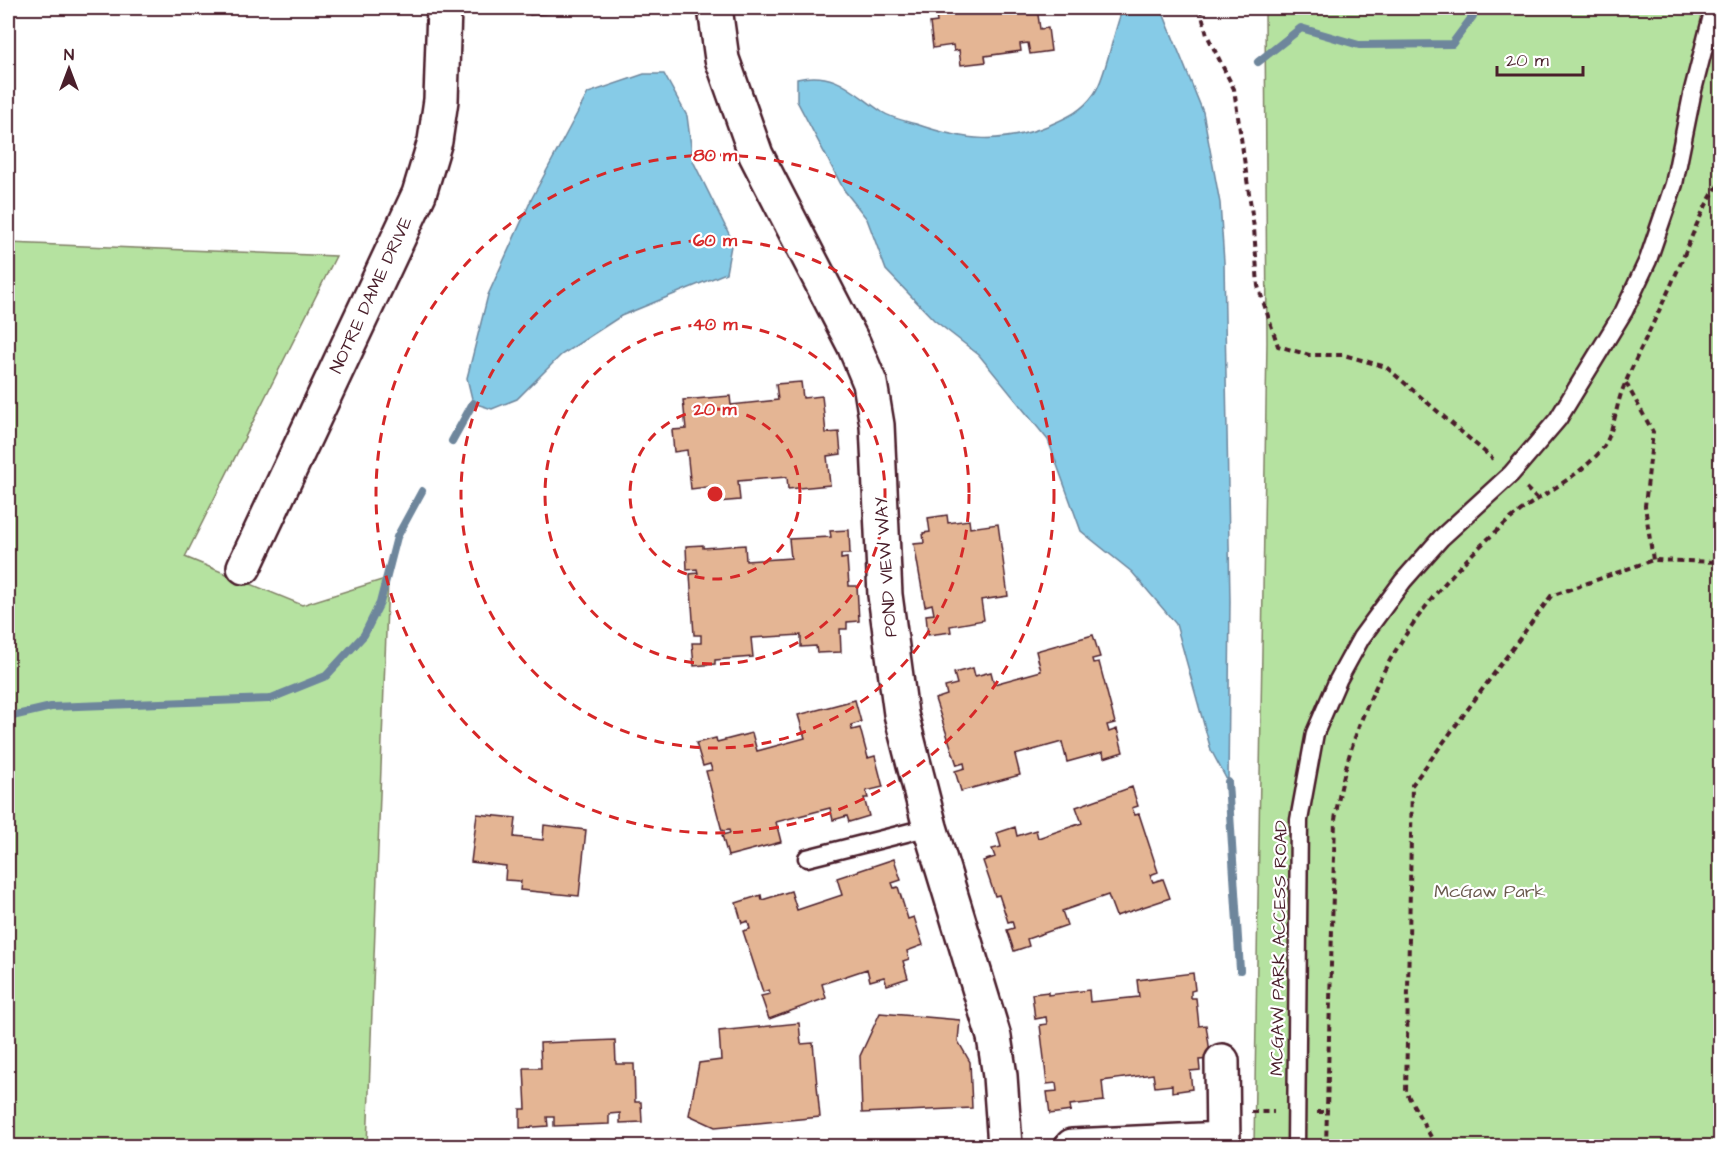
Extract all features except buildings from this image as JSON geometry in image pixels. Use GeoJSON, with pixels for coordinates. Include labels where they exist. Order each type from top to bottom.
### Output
{"type":"FeatureCollection","features":[{"type":"Feature","properties":{"kind":"street","name":"NOTRE DAME DRIVE"},"geometry":{"type":"LineString","coordinates":[[244,567],[419,194],[435,141],[441,100],[444,8]]}},
{"type":"Feature","properties":{"kind":"street","name":"POND VIEW WAY"},"geometry":{"type":"LineString","coordinates":[[715,8],[722,59],[756,155],[854,345],[870,382],[877,425],[885,594],[901,714],[930,827],[994,1037],[1000,1076],[1005,1146]]}},
{"type":"Feature","properties":{"kind":"street"},"geometry":{"type":"LineString","coordinates":[[1072,1146],[1223,1132],[1222,1061]]}},
{"type":"Feature","properties":{"kind":"lane","name":"MCGAW PARK ACCESS ROAD"},"geometry":{"type":"LineString","coordinates":[[1296,1146],[1299,820],[1315,733],[1338,680],[1361,638],[1403,581],[1441,538],[1511,474],[1564,409],[1623,311],[1648,260],[1674,184],[1693,90],[1714,8]]}},
{"type":"Feature","properties":{"kind":"lane"},"geometry":{"type":"LineString","coordinates":[[807,858],[930,827]]}},
{"type":"Feature","properties":{"kind":"path"},"geometry":{"type":"LineString","coordinates":[[1200,8],[1207,35],[1234,89],[1254,228],[1258,286],[1278,346],[1309,355],[1344,355],[1386,368],[1536,498]]}},
{"type":"Feature","properties":{"kind":"path"},"geometry":{"type":"LineString","coordinates":[[1326,1146],[1335,820],[1342,774],[1355,731],[1378,680],[1407,632],[1449,578],[1491,536],[1536,498],[1591,461],[1606,442],[1614,411],[1626,382],[1674,279],[1698,219],[1720,183]]}},
{"type":"Feature","properties":{"kind":"path"},"geometry":{"type":"LineString","coordinates":[[1626,382],[1653,432],[1645,506],[1653,560]]}},
{"type":"Feature","properties":{"kind":"path"},"geometry":{"type":"LineString","coordinates":[[1436,1146],[1406,1092],[1412,785],[1551,596],[1653,560],[1720,562]]}},
{"type":"Feature","properties":{"kind":"path"},"geometry":{"type":"LineString","coordinates":[[1223,1132],[1296,1112],[1326,1112]]}},
{"type":"Feature","properties":{"kind":"green space","name":"McGaw Park"},"geometry":{"type":"Polygon","coordinates":[[[1265,8],[1720,8],[1720,1146],[1254,1146],[1267,342],[1265,8]]]}},
{"type":"Feature","properties":{"kind":"green space"},"geometry":{"type":"Polygon","coordinates":[[[8,243],[336,256],[185,557],[302,605],[388,578],[367,1146],[8,1146],[8,243]]]}},
{"type":"Feature","properties":{"kind":"water"},"geometry":{"type":"Polygon","coordinates":[[[1123,8],[1161,8],[1203,112],[1220,203],[1224,262],[1230,601],[1228,782],[1211,750],[1176,624],[1132,572],[1081,531],[1048,440],[979,355],[934,320],[886,270],[867,219],[844,190],[797,101],[797,79],[823,78],[833,80],[852,90],[890,116],[934,130],[967,137],[1015,136],[1050,125],[1085,105],[1094,94],[1102,77],[1123,8]]]}},
{"type":"Feature","properties":{"kind":"water"},"geometry":{"type":"Polygon","coordinates":[[[644,74],[664,74],[687,116],[693,161],[732,240],[726,273],[621,316],[561,355],[517,399],[492,409],[473,403],[467,378],[488,295],[532,198],[588,93],[644,74]]]}},
{"type":"Feature","properties":{"kind":"waterway"},"geometry":{"type":"LineString","coordinates":[[1258,62],[1301,28],[1359,45],[1452,44],[1473,16],[1472,8]]}},
{"type":"Feature","properties":{"kind":"waterway"},"geometry":{"type":"LineString","coordinates":[[452,441],[473,403]]}},
{"type":"Feature","properties":{"kind":"waterway"},"geometry":{"type":"LineString","coordinates":[[8,717],[51,707],[269,699],[326,676],[364,635],[380,603],[397,537],[422,491]]}},
{"type":"Feature","properties":{"kind":"waterway"},"geometry":{"type":"LineString","coordinates":[[1228,782],[1240,970]]}}]}
